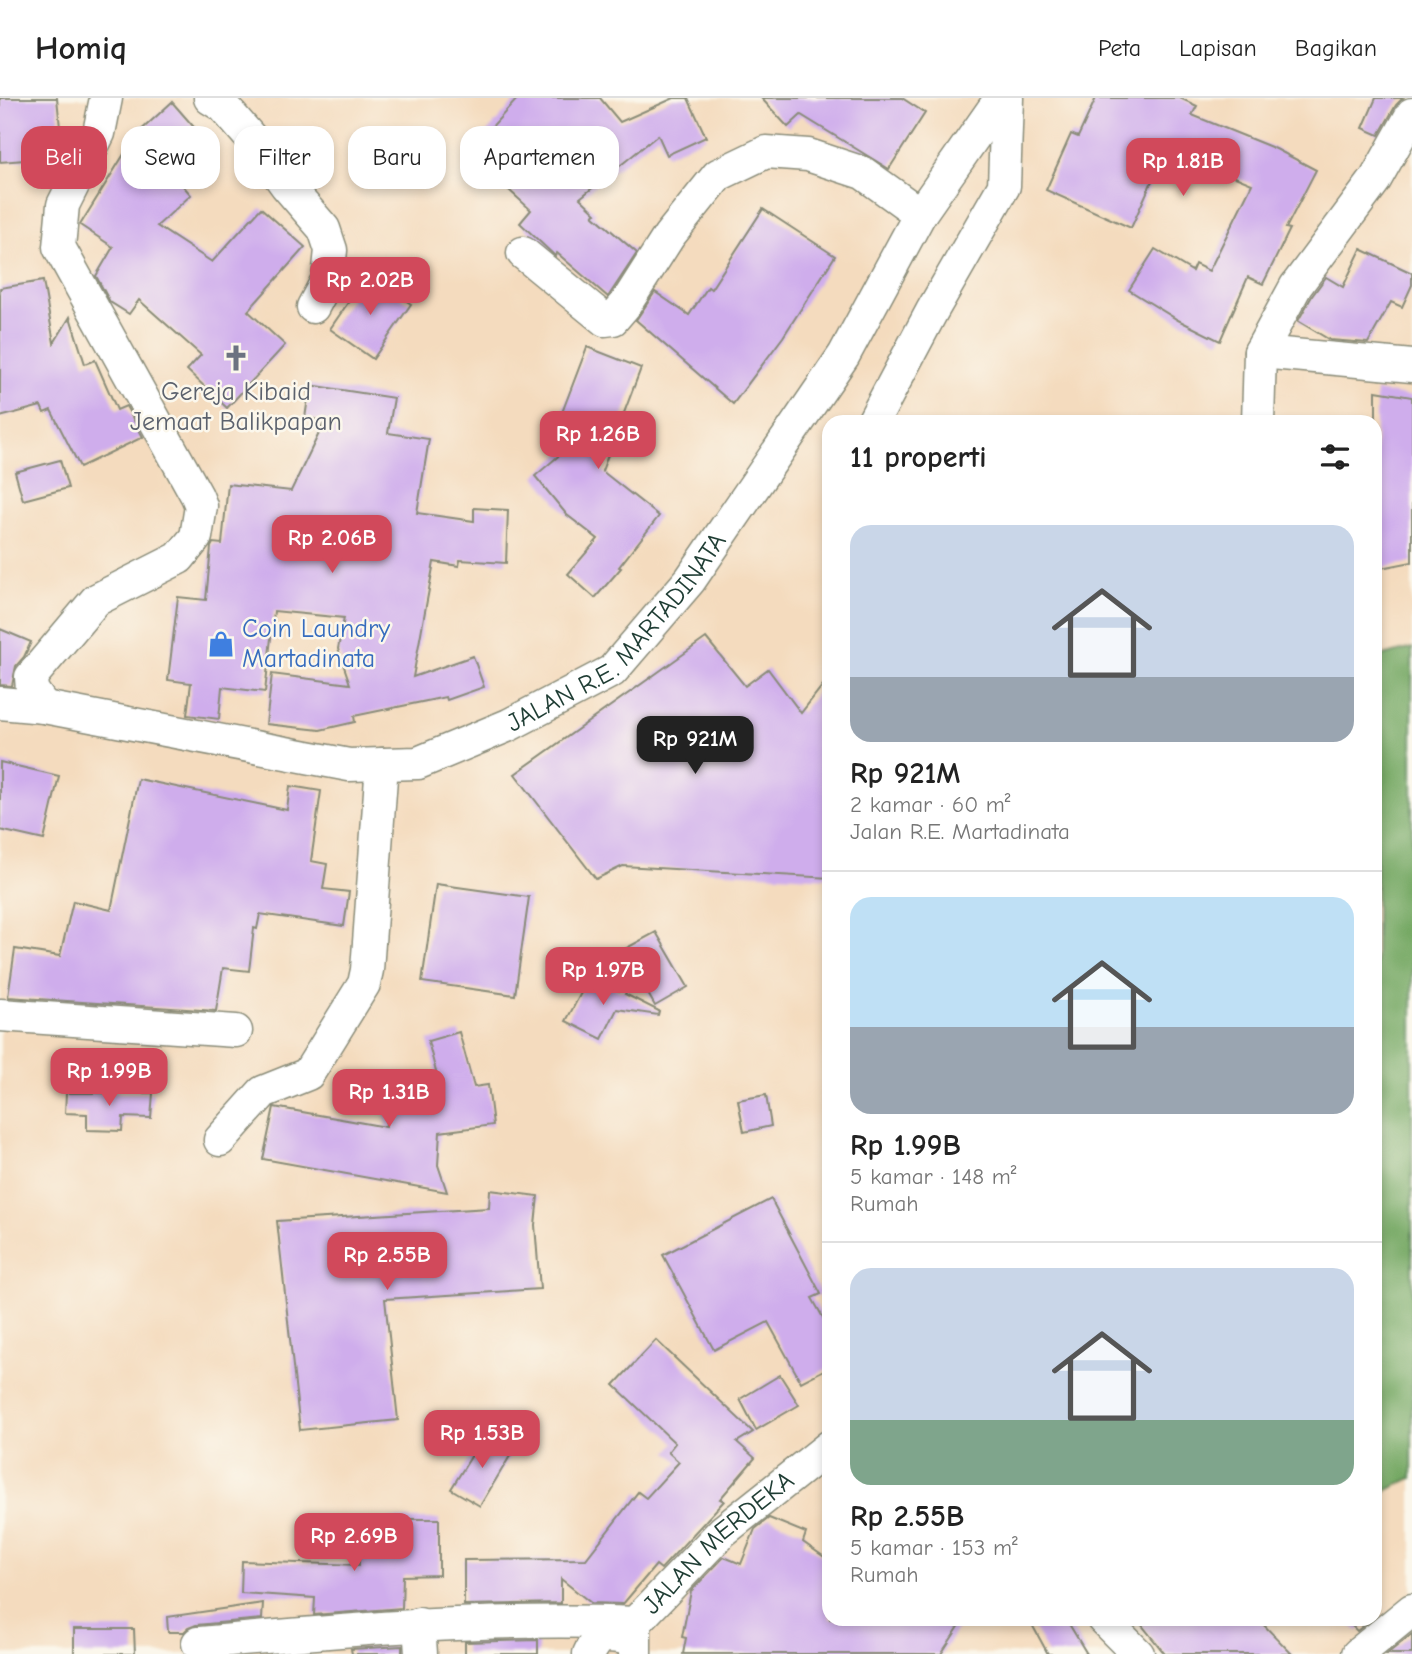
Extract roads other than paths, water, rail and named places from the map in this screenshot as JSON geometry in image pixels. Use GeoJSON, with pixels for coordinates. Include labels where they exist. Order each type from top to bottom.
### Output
{"type":"FeatureCollection","features":[{"type":"Feature","properties":{"kind":"street"},"geometry":{"type":"LineString","coordinates":[[44,707],[32,690],[31,677],[96,600],[179,558],[196,537],[201,506],[59,247],[63,205],[99,133],[106,98]]}},
{"type":"Feature","properties":{"kind":"street"},"geometry":{"type":"LineString","coordinates":[[210,98],[223,106],[324,229],[331,250],[328,279],[313,307]]}},
{"type":"Feature","properties":{"kind":"street","name":"JALAN R.E. MARTADINATA"},"geometry":{"type":"LineString","coordinates":[[0,703],[44,707],[349,765],[418,763],[509,725],[612,671],[690,580],[844,355],[920,214],[1001,98]]}},
{"type":"Feature","properties":{"kind":"street"},"geometry":{"type":"LineString","coordinates":[[877,415],[932,311],[1004,186],[1007,98]]}},
{"type":"Feature","properties":{"kind":"street"},"geometry":{"type":"LineString","coordinates":[[1258,415],[1260,352],[1296,286],[1375,180],[1409,126]]}},
{"type":"Feature","properties":{"kind":"street"},"geometry":{"type":"LineString","coordinates":[[523,253],[606,320],[613,318],[669,236],[718,175],[766,152],[808,155],[863,173],[920,214]]}},
{"type":"Feature","properties":{"kind":"street"},"geometry":{"type":"LineString","coordinates":[[1260,352],[1412,366]]}},
{"type":"Feature","properties":{"kind":"street"},"geometry":{"type":"LineString","coordinates":[[220,1140],[263,1091],[308,1074],[364,984],[382,764]]}},
{"type":"Feature","properties":{"kind":"street"},"geometry":{"type":"LineString","coordinates":[[0,1015],[236,1031]]}},
{"type":"Feature","properties":{"kind":"street","name":"JALAN MERDEKA"},"geometry":{"type":"LineString","coordinates":[[635,1639],[723,1531],[822,1452]]}},
{"type":"Feature","properties":{"kind":"street"},"geometry":{"type":"LineString","coordinates":[[1358,1654],[1412,1610]]}},
{"type":"Feature","properties":{"kind":"street"},"geometry":{"type":"LineString","coordinates":[[198,1643],[420,1639],[565,1620],[635,1639]]}},
{"type":"Feature","properties":{"kind":"street"},"geometry":{"type":"LineString","coordinates":[[1110,1626],[1138,1654]]}},
{"type":"Feature","properties":{"kind":"street"},"geometry":{"type":"LineString","coordinates":[[589,1654],[597,1639],[603,1636],[635,1639]]}},
{"type":"Feature","properties":{"kind":"place","name":"Gereja Kibaid Jemaat Balikpapan"},"geometry":{"type":"Point","coordinates":[236,358]}},
{"type":"Feature","properties":{"kind":"place","name":"Coin Laundry Martadinata"},"geometry":{"type":"Point","coordinates":[221,644]}}]}
